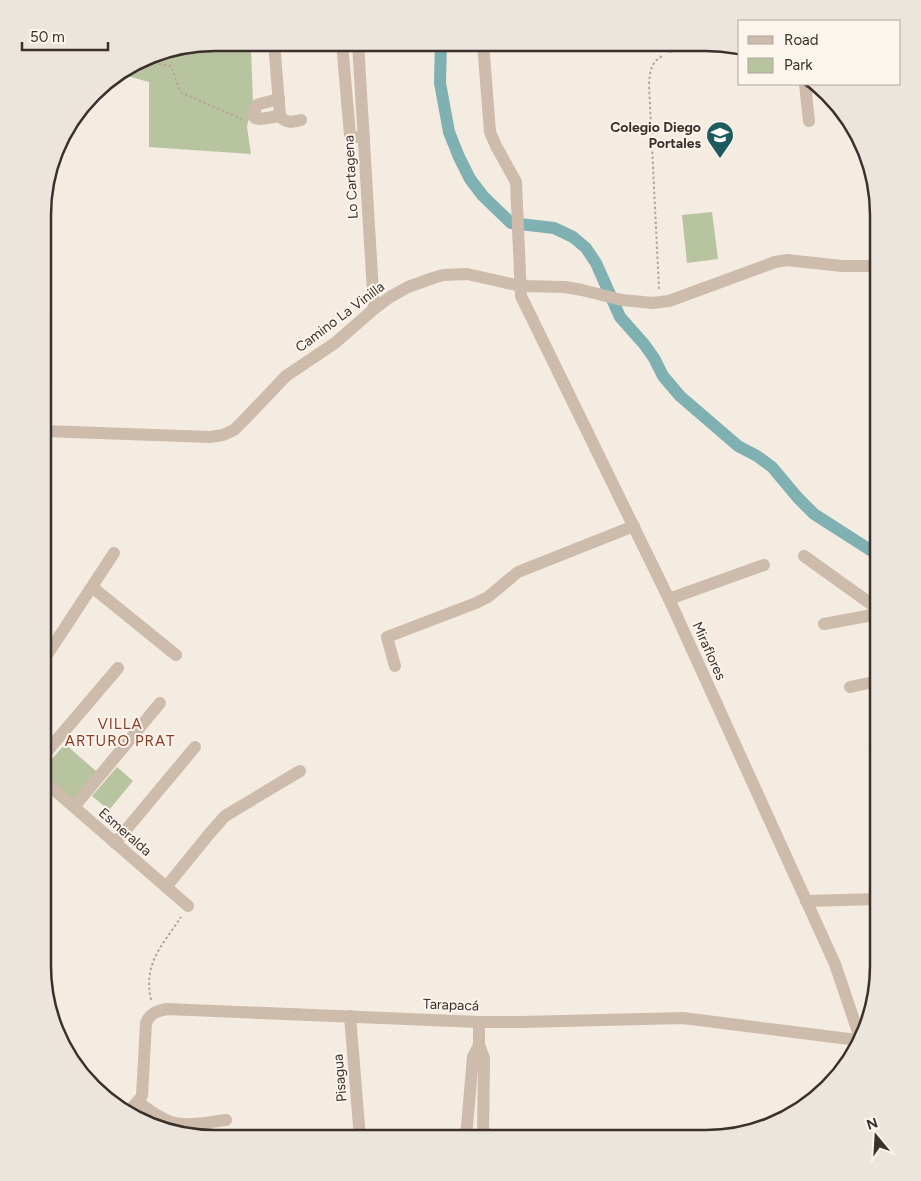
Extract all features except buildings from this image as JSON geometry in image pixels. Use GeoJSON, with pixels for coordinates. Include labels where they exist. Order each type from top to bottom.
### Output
{"type":"FeatureCollection","features":[{"type":"Feature","properties":{"kind":"street","name":"Miraflores"},"geometry":{"type":"LineString","coordinates":[[483,51],[490,132],[516,182],[522,296],[669,599],[835,964],[857,1029]]}},
{"type":"Feature","properties":{"kind":"street"},"geometry":{"type":"LineString","coordinates":[[275,52],[280,116],[288,122],[301,120]]}},
{"type":"Feature","properties":{"kind":"street"},"geometry":{"type":"LineString","coordinates":[[343,52],[350,135],[352,137],[364,136]]}},
{"type":"Feature","properties":{"kind":"street","name":"Lo Cartagena"},"geometry":{"type":"LineString","coordinates":[[359,52],[374,309]]}},
{"type":"Feature","properties":{"kind":"street"},"geometry":{"type":"LineString","coordinates":[[805,85],[809,121]]}},
{"type":"Feature","properties":{"kind":"street"},"geometry":{"type":"LineString","coordinates":[[279,99],[257,105],[253,115],[257,119],[280,116]]}},
{"type":"Feature","properties":{"kind":"street","name":"Camino La Vinilla"},"geometry":{"type":"LineString","coordinates":[[51,431],[210,437],[223,435],[239,425],[286,376],[335,343],[390,297],[408,286],[444,275],[467,274],[488,277],[521,286],[565,287],[620,300],[660,302],[669,301],[775,262],[787,260],[842,266],[870,266]]}},
{"type":"Feature","properties":{"kind":"street"},"geometry":{"type":"LineString","coordinates":[[395,666],[386,636],[476,603],[488,597],[518,572],[634,526]]}},
{"type":"Feature","properties":{"kind":"street"},"geometry":{"type":"LineString","coordinates":[[51,649],[114,553]]}},
{"type":"Feature","properties":{"kind":"street"},"geometry":{"type":"LineString","coordinates":[[804,556],[869,603]]}},
{"type":"Feature","properties":{"kind":"street"},"geometry":{"type":"LineString","coordinates":[[669,599],[764,565]]}},
{"type":"Feature","properties":{"kind":"street"},"geometry":{"type":"LineString","coordinates":[[92,587],[176,655]]}},
{"type":"Feature","properties":{"kind":"street"},"geometry":{"type":"LineString","coordinates":[[824,624],[869,616]]}},
{"type":"Feature","properties":{"kind":"street"},"geometry":{"type":"LineString","coordinates":[[51,747],[118,668]]}},
{"type":"Feature","properties":{"kind":"street"},"geometry":{"type":"LineString","coordinates":[[850,687],[869,683]]}},
{"type":"Feature","properties":{"kind":"street"},"geometry":{"type":"LineString","coordinates":[[74,807],[160,703]]}},
{"type":"Feature","properties":{"kind":"street"},"geometry":{"type":"LineString","coordinates":[[116,843],[195,747]]}},
{"type":"Feature","properties":{"kind":"street"},"geometry":{"type":"LineString","coordinates":[[166,887],[225,816],[300,771]]}},
{"type":"Feature","properties":{"kind":"street","name":"Esmeralda"},"geometry":{"type":"LineString","coordinates":[[51,787],[188,906]]}},
{"type":"Feature","properties":{"kind":"street"},"geometry":{"type":"LineString","coordinates":[[806,900],[869,899]]}},
{"type":"Feature","properties":{"kind":"street","name":"Tarapacá"},"geometry":{"type":"LineString","coordinates":[[156,1012],[167,1009],[479,1022],[683,1018],[852,1039]]}},
{"type":"Feature","properties":{"kind":"street"},"geometry":{"type":"LineString","coordinates":[[132,1108],[142,1096],[146,1023],[148,1017],[156,1012]]}},
{"type":"Feature","properties":{"kind":"street","name":"Pisagua"},"geometry":{"type":"LineString","coordinates":[[350,1016],[359,1129]]}},
{"type":"Feature","properties":{"kind":"street"},"geometry":{"type":"LineString","coordinates":[[479,1022],[479,1045],[484,1058],[483,1129]]}},
{"type":"Feature","properties":{"kind":"street"},"geometry":{"type":"LineString","coordinates":[[467,1129],[473,1057],[479,1045]]}},
{"type":"Feature","properties":{"kind":"street"},"geometry":{"type":"LineString","coordinates":[[138,1102],[171,1122],[182,1124],[226,1120]]}},
{"type":"Feature","properties":{"kind":"path"},"geometry":{"type":"LineString","coordinates":[[660,302],[649,85],[650,72],[655,61],[666,51]]}},
{"type":"Feature","properties":{"kind":"path"},"geometry":{"type":"LineString","coordinates":[[156,63],[170,66],[174,72],[178,89],[182,93],[250,122],[257,119]]}},
{"type":"Feature","properties":{"kind":"path"},"geometry":{"type":"LineString","coordinates":[[156,1012],[148,988],[154,957],[188,906]]}},
{"type":"Feature","properties":{"kind":"green space"},"geometry":{"type":"Polygon","coordinates":[[[251,52],[253,101],[247,127],[251,154],[149,147],[149,82],[128,76],[162,60],[183,54],[251,52]]]}},
{"type":"Feature","properties":{"kind":"green space"},"geometry":{"type":"Polygon","coordinates":[[[712,212],[718,259],[687,263],[682,215],[712,212]]]}},
{"type":"Feature","properties":{"kind":"green space"},"geometry":{"type":"Polygon","coordinates":[[[65,744],[97,772],[74,800],[51,781],[51,760],[65,744]]]}},
{"type":"Feature","properties":{"kind":"green space"},"geometry":{"type":"Polygon","coordinates":[[[117,767],[133,781],[109,810],[92,796],[117,767]]]}},
{"type":"Feature","properties":{"kind":"waterway"},"geometry":{"type":"LineString","coordinates":[[441,52],[440,83],[449,132],[470,179],[483,196],[511,223],[554,228],[573,237],[586,248],[596,263],[620,317],[644,344],[663,376],[680,396],[738,446],[772,467],[814,514],[870,550]]}},
{"type":"Feature","properties":{"kind":"place","name":"Colegio Diego Portales"},"geometry":{"type":"Point","coordinates":[720,159]}},
{"type":"Feature","properties":{"kind":"district","name":"VILLA ARTURO PRAT"},"geometry":{"type":"Point","coordinates":[120,732]}}]}
